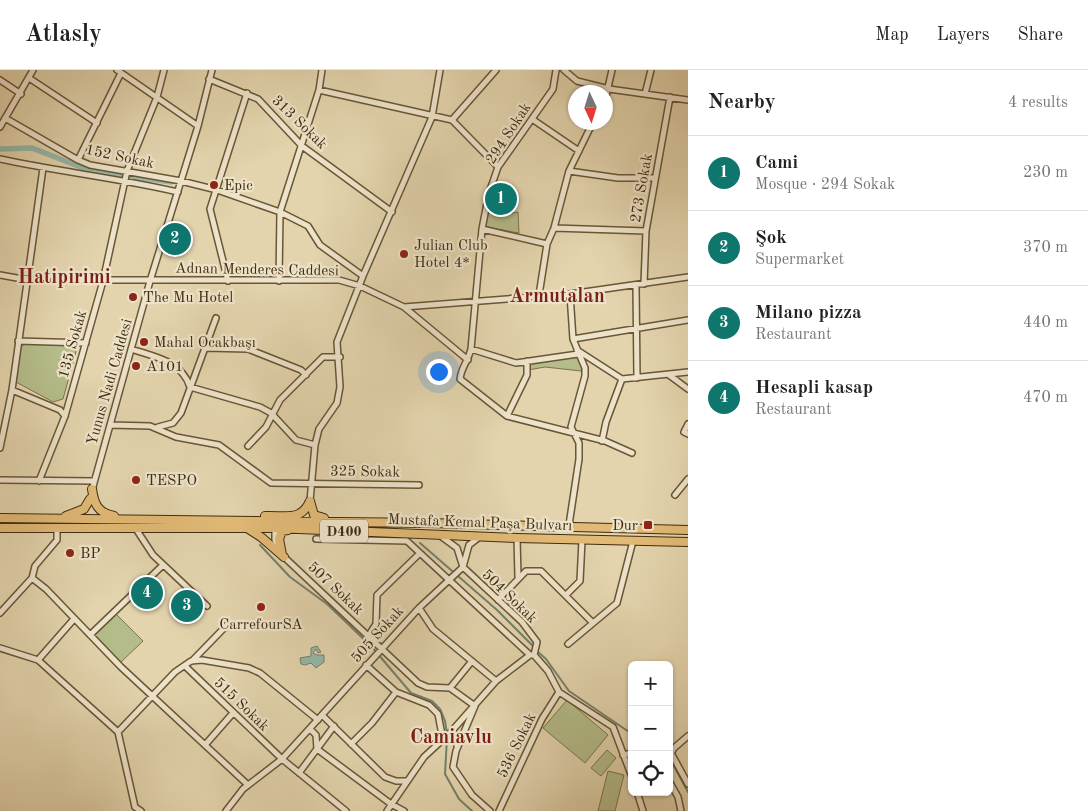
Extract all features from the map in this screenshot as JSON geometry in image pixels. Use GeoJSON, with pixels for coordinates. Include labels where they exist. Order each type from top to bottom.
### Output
{"type":"FeatureCollection","features":[{"type":"Feature","properties":{"kind":"highway"},"geometry":{"type":"LineString","coordinates":[[92,489],[96,508],[102,513],[110,516],[141,519]]}},
{"type":"Feature","properties":{"kind":"highway"},"geometry":{"type":"LineString","coordinates":[[40,518],[77,514],[90,499]]}},
{"type":"Feature","properties":{"kind":"highway"},"geometry":{"type":"LineString","coordinates":[[231,520],[301,515],[306,511],[310,501]]}},
{"type":"Feature","properties":{"kind":"highway"},"geometry":{"type":"LineString","coordinates":[[310,501],[314,515],[319,518],[384,522]]}},
{"type":"Feature","properties":{"kind":"highway","name":"Mustafa Kemal Paşa Bulvarı"},"geometry":{"type":"LineString","coordinates":[[0,518],[231,520],[276,524],[384,522],[569,525],[688,530]]}},
{"type":"Feature","properties":{"kind":"highway","name":"Mustafa Kemal Paşa Bulvarı"},"geometry":{"type":"LineString","coordinates":[[0,528],[245,528],[276,524],[292,529],[517,538],[688,542]]}},
{"type":"Feature","properties":{"kind":"highway"},"geometry":{"type":"LineString","coordinates":[[245,528],[261,537],[283,556]]}},
{"type":"Feature","properties":{"kind":"highway"},"geometry":{"type":"LineString","coordinates":[[283,556],[280,535],[282,531],[292,529]]}},
{"type":"Feature","properties":{"kind":"street"},"geometry":{"type":"LineString","coordinates":[[0,127],[34,70]]}},
{"type":"Feature","properties":{"kind":"street","name":"135 Sokak"},"geometry":{"type":"LineString","coordinates":[[39,481],[65,416],[104,281],[126,175],[157,98],[164,70]]}},
{"type":"Feature","properties":{"kind":"street","name":"Yunus Nadi Caddesi"},"geometry":{"type":"LineString","coordinates":[[84,529],[92,489],[107,434],[150,281],[198,126],[212,70]]}},
{"type":"Feature","properties":{"kind":"street"},"geometry":{"type":"LineString","coordinates":[[279,280],[280,212],[319,90],[322,70]]}},
{"type":"Feature","properties":{"kind":"street"},"geometry":{"type":"LineString","coordinates":[[310,501],[314,445],[319,429],[337,403],[340,388],[340,357],[337,342],[363,276],[432,117],[440,70]]}},
{"type":"Feature","properties":{"kind":"street"},"geometry":{"type":"LineString","coordinates":[[452,120],[496,70]]}},
{"type":"Feature","properties":{"kind":"street","name":"294 Sokak"},"geometry":{"type":"LineString","coordinates":[[507,416],[460,379],[461,369],[468,360],[471,350],[482,228],[498,167],[553,89],[556,70]]}},
{"type":"Feature","properties":{"kind":"street"},"geometry":{"type":"LineString","coordinates":[[564,70],[577,81],[593,85]]}},
{"type":"Feature","properties":{"kind":"street"},"geometry":{"type":"LineString","coordinates":[[610,85],[612,70]]}},
{"type":"Feature","properties":{"kind":"street"},"geometry":{"type":"LineString","coordinates":[[645,94],[652,70]]}},
{"type":"Feature","properties":{"kind":"street"},"geometry":{"type":"LineString","coordinates":[[78,160],[119,72],[198,126]]}},
{"type":"Feature","properties":{"kind":"street"},"geometry":{"type":"LineString","coordinates":[[29,78],[96,124]]}},
{"type":"Feature","properties":{"kind":"street","name":"313 Sokak"},"geometry":{"type":"LineString","coordinates":[[210,79],[258,99],[302,146],[392,212]]}},
{"type":"Feature","properties":{"kind":"street"},"geometry":{"type":"LineString","coordinates":[[0,80],[21,94]]}},
{"type":"Feature","properties":{"kind":"street"},"geometry":{"type":"LineString","coordinates":[[319,90],[452,120],[498,167]]}},
{"type":"Feature","properties":{"kind":"street"},"geometry":{"type":"LineString","coordinates":[[613,90],[688,100]]}},
{"type":"Feature","properties":{"kind":"street"},"geometry":{"type":"LineString","coordinates":[[228,281],[210,210],[247,93]]}},
{"type":"Feature","properties":{"kind":"street","name":"273 Sokak"},"geometry":{"type":"LineString","coordinates":[[644,284],[646,231],[670,97]]}},
{"type":"Feature","properties":{"kind":"street","name":"152 Sokak"},"geometry":{"type":"LineString","coordinates":[[5,118],[78,160],[178,192]]}},
{"type":"Feature","properties":{"kind":"street"},"geometry":{"type":"LineString","coordinates":[[532,119],[578,151]]}},
{"type":"Feature","properties":{"kind":"street"},"geometry":{"type":"LineString","coordinates":[[539,295],[547,244],[554,228],[568,171],[589,130]]}},
{"type":"Feature","properties":{"kind":"street","name":"152 Sokak"},"geometry":{"type":"LineString","coordinates":[[0,159],[43,168],[181,181],[217,190],[280,212],[308,226],[320,245],[363,276]]}},
{"type":"Feature","properties":{"kind":"street"},"geometry":{"type":"LineString","coordinates":[[0,448],[12,390],[28,280],[28,263],[43,168]]}},
{"type":"Feature","properties":{"kind":"street"},"geometry":{"type":"LineString","coordinates":[[568,171],[618,178],[655,178]]}},
{"type":"Feature","properties":{"kind":"street"},"geometry":{"type":"LineString","coordinates":[[482,228],[547,244]]}},
{"type":"Feature","properties":{"kind":"street"},"geometry":{"type":"LineString","coordinates":[[554,228],[646,231]]}},
{"type":"Feature","properties":{"kind":"street","name":"Adnan Menderes Caddesi"},"geometry":{"type":"LineString","coordinates":[[0,275],[28,280],[339,280],[360,286],[404,307],[570,294],[688,277]]}},
{"type":"Feature","properties":{"kind":"street"},"geometry":{"type":"LineString","coordinates":[[636,285],[637,378]]}},
{"type":"Feature","properties":{"kind":"street"},"geometry":{"type":"LineString","coordinates":[[569,525],[579,459],[579,443],[571,427],[585,376],[585,368],[575,348],[573,339],[570,294]]}},
{"type":"Feature","properties":{"kind":"street"},"geometry":{"type":"LineString","coordinates":[[404,307],[468,360]]}},
{"type":"Feature","properties":{"kind":"street"},"geometry":{"type":"LineString","coordinates":[[157,428],[174,423],[181,413],[216,318]]}},
{"type":"Feature","properties":{"kind":"street"},"geometry":{"type":"LineString","coordinates":[[573,339],[688,320]]}},
{"type":"Feature","properties":{"kind":"street"},"geometry":{"type":"LineString","coordinates":[[18,341],[86,343]]}},
{"type":"Feature","properties":{"kind":"street"},"geometry":{"type":"LineString","coordinates":[[205,348],[248,348],[301,370],[306,375]]}},
{"type":"Feature","properties":{"kind":"street"},"geometry":{"type":"LineString","coordinates":[[575,348],[622,379],[688,372]]}},
{"type":"Feature","properties":{"kind":"street"},"geometry":{"type":"LineString","coordinates":[[131,349],[180,368],[187,376],[190,387]]}},
{"type":"Feature","properties":{"kind":"street"},"geometry":{"type":"LineString","coordinates":[[471,350],[516,363],[578,354]]}},
{"type":"Feature","properties":{"kind":"street"},"geometry":{"type":"LineString","coordinates":[[248,446],[266,427],[271,413],[280,400],[323,357],[340,357]]}},
{"type":"Feature","properties":{"kind":"street"},"geometry":{"type":"LineString","coordinates":[[527,361],[526,375],[507,416],[602,441],[632,453]]}},
{"type":"Feature","properties":{"kind":"street"},"geometry":{"type":"LineString","coordinates":[[669,375],[688,389]]}},
{"type":"Feature","properties":{"kind":"street"},"geometry":{"type":"LineString","coordinates":[[602,441],[606,422],[622,379]]}},
{"type":"Feature","properties":{"kind":"street"},"geometry":{"type":"LineString","coordinates":[[190,387],[260,407],[271,413],[296,440],[314,445]]}},
{"type":"Feature","properties":{"kind":"street"},"geometry":{"type":"LineString","coordinates":[[12,390],[60,410],[65,416]]}},
{"type":"Feature","properties":{"kind":"street"},"geometry":{"type":"LineString","coordinates":[[688,424],[684,432],[688,434]]}},
{"type":"Feature","properties":{"kind":"street","name":"325 Sokak"},"geometry":{"type":"LineString","coordinates":[[110,425],[150,426],[176,437],[219,445],[271,483],[418,485]]}},
{"type":"Feature","properties":{"kind":"street"},"geometry":{"type":"LineString","coordinates":[[675,495],[688,479]]}},
{"type":"Feature","properties":{"kind":"street"},"geometry":{"type":"LineString","coordinates":[[0,480],[94,481]]}},
{"type":"Feature","properties":{"kind":"street"},"geometry":{"type":"LineString","coordinates":[[276,524],[275,540],[283,556]]}},
{"type":"Feature","properties":{"kind":"street"},"geometry":{"type":"LineString","coordinates":[[0,613],[32,578],[35,566],[57,540],[57,529]]}},
{"type":"Feature","properties":{"kind":"street"},"geometry":{"type":"LineString","coordinates":[[136,529],[152,555],[207,606]]}},
{"type":"Feature","properties":{"kind":"street"},"geometry":{"type":"LineString","coordinates":[[432,534],[454,544],[463,568]]}},
{"type":"Feature","properties":{"kind":"street"},"geometry":{"type":"LineString","coordinates":[[463,568],[468,545],[475,539],[483,536]]}},
{"type":"Feature","properties":{"kind":"street"},"geometry":{"type":"LineString","coordinates":[[517,538],[518,577]]}},
{"type":"Feature","properties":{"kind":"street"},"geometry":{"type":"LineString","coordinates":[[316,539],[407,541],[532,655],[548,671],[559,692],[613,727],[628,767]]}},
{"type":"Feature","properties":{"kind":"street"},"geometry":{"type":"LineString","coordinates":[[566,594],[580,582],[582,540]]}},
{"type":"Feature","properties":{"kind":"street"},"geometry":{"type":"LineString","coordinates":[[568,644],[617,603],[633,541]]}},
{"type":"Feature","properties":{"kind":"street"},"geometry":{"type":"LineString","coordinates":[[369,635],[376,624],[377,595],[420,553]]}},
{"type":"Feature","properties":{"kind":"street","name":"507 Sokak"},"geometry":{"type":"LineString","coordinates":[[283,556],[418,683],[427,687],[450,688]]}},
{"type":"Feature","properties":{"kind":"street"},"geometry":{"type":"LineString","coordinates":[[90,635],[163,565]]}},
{"type":"Feature","properties":{"kind":"street","name":"505 Sokak"},"geometry":{"type":"LineString","coordinates":[[282,759],[381,648],[419,608],[463,568]]}},
{"type":"Feature","properties":{"kind":"street","name":"504 Sokak"},"geometry":{"type":"LineString","coordinates":[[463,568],[522,622],[537,642],[532,655]]}},
{"type":"Feature","properties":{"kind":"street"},"geometry":{"type":"LineString","coordinates":[[498,600],[518,577],[526,571],[541,571],[593,623]]}},
{"type":"Feature","properties":{"kind":"street"},"geometry":{"type":"LineString","coordinates":[[32,578],[152,696],[248,785]]}},
{"type":"Feature","properties":{"kind":"street"},"geometry":{"type":"LineString","coordinates":[[419,608],[433,629],[496,681]]}},
{"type":"Feature","properties":{"kind":"street"},"geometry":{"type":"LineString","coordinates":[[38,660],[74,619]]}},
{"type":"Feature","properties":{"kind":"street"},"geometry":{"type":"LineString","coordinates":[[118,732],[175,672],[191,661],[228,624]]}},
{"type":"Feature","properties":{"kind":"street"},"geometry":{"type":"LineString","coordinates":[[0,648],[38,660],[118,732],[133,809],[141,811]]}},
{"type":"Feature","properties":{"kind":"street"},"geometry":{"type":"LineString","coordinates":[[387,811],[406,780],[424,757],[450,733],[496,681],[532,655]]}},
{"type":"Feature","properties":{"kind":"street"},"geometry":{"type":"LineString","coordinates":[[191,661],[218,662],[249,668],[260,673],[318,720]]}},
{"type":"Feature","properties":{"kind":"street"},"geometry":{"type":"LineString","coordinates":[[472,661],[450,688],[474,706]]}},
{"type":"Feature","properties":{"kind":"street"},"geometry":{"type":"LineString","coordinates":[[366,664],[396,692],[429,705],[438,714],[443,740]]}},
{"type":"Feature","properties":{"kind":"street","name":"515 Sokak"},"geometry":{"type":"LineString","coordinates":[[185,666],[282,759],[346,811]]}},
{"type":"Feature","properties":{"kind":"street"},"geometry":{"type":"LineString","coordinates":[[351,744],[372,723],[396,692]]}},
{"type":"Feature","properties":{"kind":"street","name":"536 Sokak"},"geometry":{"type":"LineString","coordinates":[[499,811],[542,719],[559,692]]}},
{"type":"Feature","properties":{"kind":"street"},"geometry":{"type":"LineString","coordinates":[[456,751],[474,706]]}},
{"type":"Feature","properties":{"kind":"street"},"geometry":{"type":"LineString","coordinates":[[204,745],[234,713]]}},
{"type":"Feature","properties":{"kind":"street"},"geometry":{"type":"LineString","coordinates":[[322,715],[384,777],[396,781],[406,780]]}},
{"type":"Feature","properties":{"kind":"street"},"geometry":{"type":"LineString","coordinates":[[299,773],[334,726]]}},
{"type":"Feature","properties":{"kind":"street"},"geometry":{"type":"LineString","coordinates":[[310,729],[316,735],[317,749],[404,811]]}},
{"type":"Feature","properties":{"kind":"street"},"geometry":{"type":"LineString","coordinates":[[450,733],[454,733],[457,736],[453,767],[472,795],[490,811]]}},
{"type":"Feature","properties":{"kind":"street"},"geometry":{"type":"LineString","coordinates":[[673,752],[688,738]]}},
{"type":"Feature","properties":{"kind":"street"},"geometry":{"type":"LineString","coordinates":[[623,755],[628,754]]}},
{"type":"Feature","properties":{"kind":"street"},"geometry":{"type":"LineString","coordinates":[[226,811],[248,785],[282,759]]}},
{"type":"Feature","properties":{"kind":"street"},"geometry":{"type":"LineString","coordinates":[[673,760],[688,784]]}},
{"type":"Feature","properties":{"kind":"street"},"geometry":{"type":"LineString","coordinates":[[673,788],[678,797],[681,811]]}},
{"type":"Feature","properties":{"kind":"street"},"geometry":{"type":"LineString","coordinates":[[638,796],[643,811]]}},
{"type":"Feature","properties":{"kind":"green space"},"geometry":{"type":"Polygon","coordinates":[[[489,208],[506,214],[518,212],[519,233],[484,227],[489,208]]]}},
{"type":"Feature","properties":{"kind":"green space"},"geometry":{"type":"Polygon","coordinates":[[[28,341],[78,344],[63,399],[53,402],[16,382],[21,347],[28,341]]]}},
{"type":"Feature","properties":{"kind":"green space"},"geometry":{"type":"Polygon","coordinates":[[[574,356],[580,359],[581,371],[545,367],[528,370],[528,362],[574,356]]]}},
{"type":"Feature","properties":{"kind":"green space"},"geometry":{"type":"Polygon","coordinates":[[[115,613],[143,641],[120,663],[93,636],[115,613]]]}},
{"type":"Feature","properties":{"kind":"green space"},"geometry":{"type":"Polygon","coordinates":[[[567,700],[608,735],[585,763],[543,728],[567,700]]]}},
{"type":"Feature","properties":{"kind":"green space"},"geometry":{"type":"Polygon","coordinates":[[[607,750],[616,758],[601,776],[591,768],[607,750]]]}},
{"type":"Feature","properties":{"kind":"green space"},"geometry":{"type":"Polygon","coordinates":[[[608,771],[624,775],[615,811],[598,811],[608,771]]]}},
{"type":"Feature","properties":{"kind":"shaded area"},"geometry":{"type":"Polygon","coordinates":[[[317,646],[321,652],[318,653],[316,649],[313,653],[324,655],[324,662],[316,668],[311,663],[301,664],[300,658],[311,656],[311,648],[317,646]]]}},
{"type":"Feature","properties":{"kind":"waterway"},"geometry":{"type":"LineString","coordinates":[[0,149],[32,148],[91,171],[171,182]]}},
{"type":"Feature","properties":{"kind":"waterway"},"geometry":{"type":"LineString","coordinates":[[420,543],[497,610],[534,647]]}},
{"type":"Feature","properties":{"kind":"waterway"},"geometry":{"type":"LineString","coordinates":[[260,545],[290,577],[327,604],[372,647],[411,693],[432,701],[440,709],[445,721],[447,734]]}},
{"type":"Feature","properties":{"kind":"waterway"},"geometry":{"type":"LineString","coordinates":[[537,651],[546,659],[569,691],[628,731]]}},
{"type":"Feature","properties":{"kind":"waterway"},"geometry":{"type":"LineString","coordinates":[[447,738],[445,774],[459,799],[472,811]]}},
{"type":"Feature","properties":{"kind":"waterway"},"geometry":{"type":"LineString","coordinates":[[673,764],[688,792]]}},
{"type":"Feature","properties":{"kind":"place","name":"Epic"},"geometry":{"type":"Point","coordinates":[214,185]}},
{"type":"Feature","properties":{"kind":"place","name":"Cami"},"geometry":{"type":"Point","coordinates":[501,199]}},
{"type":"Feature","properties":{"kind":"place","name":"Şok"},"geometry":{"type":"Point","coordinates":[175,239]}},
{"type":"Feature","properties":{"kind":"place","name":"Julian Club Hotel 4*"},"geometry":{"type":"Point","coordinates":[404,254]}},
{"type":"Feature","properties":{"kind":"place","name":"The Mu Hotel"},"geometry":{"type":"Point","coordinates":[133,297]}},
{"type":"Feature","properties":{"kind":"place","name":"Mahal Ocakbaşı"},"geometry":{"type":"Point","coordinates":[144,342]}},
{"type":"Feature","properties":{"kind":"place","name":"A101"},"geometry":{"type":"Point","coordinates":[136,366]}},
{"type":"Feature","properties":{"kind":"place","name":"TESPO"},"geometry":{"type":"Point","coordinates":[136,480]}},
{"type":"Feature","properties":{"kind":"place","name":"Dur"},"geometry":{"type":"Point","coordinates":[648,525]}},
{"type":"Feature","properties":{"kind":"place","name":"BP"},"geometry":{"type":"Point","coordinates":[70,553]}},
{"type":"Feature","properties":{"kind":"place","name":"Hesapli kasap"},"geometry":{"type":"Point","coordinates":[147,593]}},
{"type":"Feature","properties":{"kind":"place","name":"Milano pizza"},"geometry":{"type":"Point","coordinates":[187,606]}},
{"type":"Feature","properties":{"kind":"place","name":"CarrefourSA"},"geometry":{"type":"Point","coordinates":[261,607]}},
{"type":"Feature","properties":{"kind":"district","name":"Hatipirimi"},"geometry":{"type":"Point","coordinates":[64,276]}},
{"type":"Feature","properties":{"kind":"district","name":"Armutalan"},"geometry":{"type":"Point","coordinates":[557,295]}},
{"type":"Feature","properties":{"kind":"district","name":"Camiavlu"},"geometry":{"type":"Point","coordinates":[451,736]}}]}
